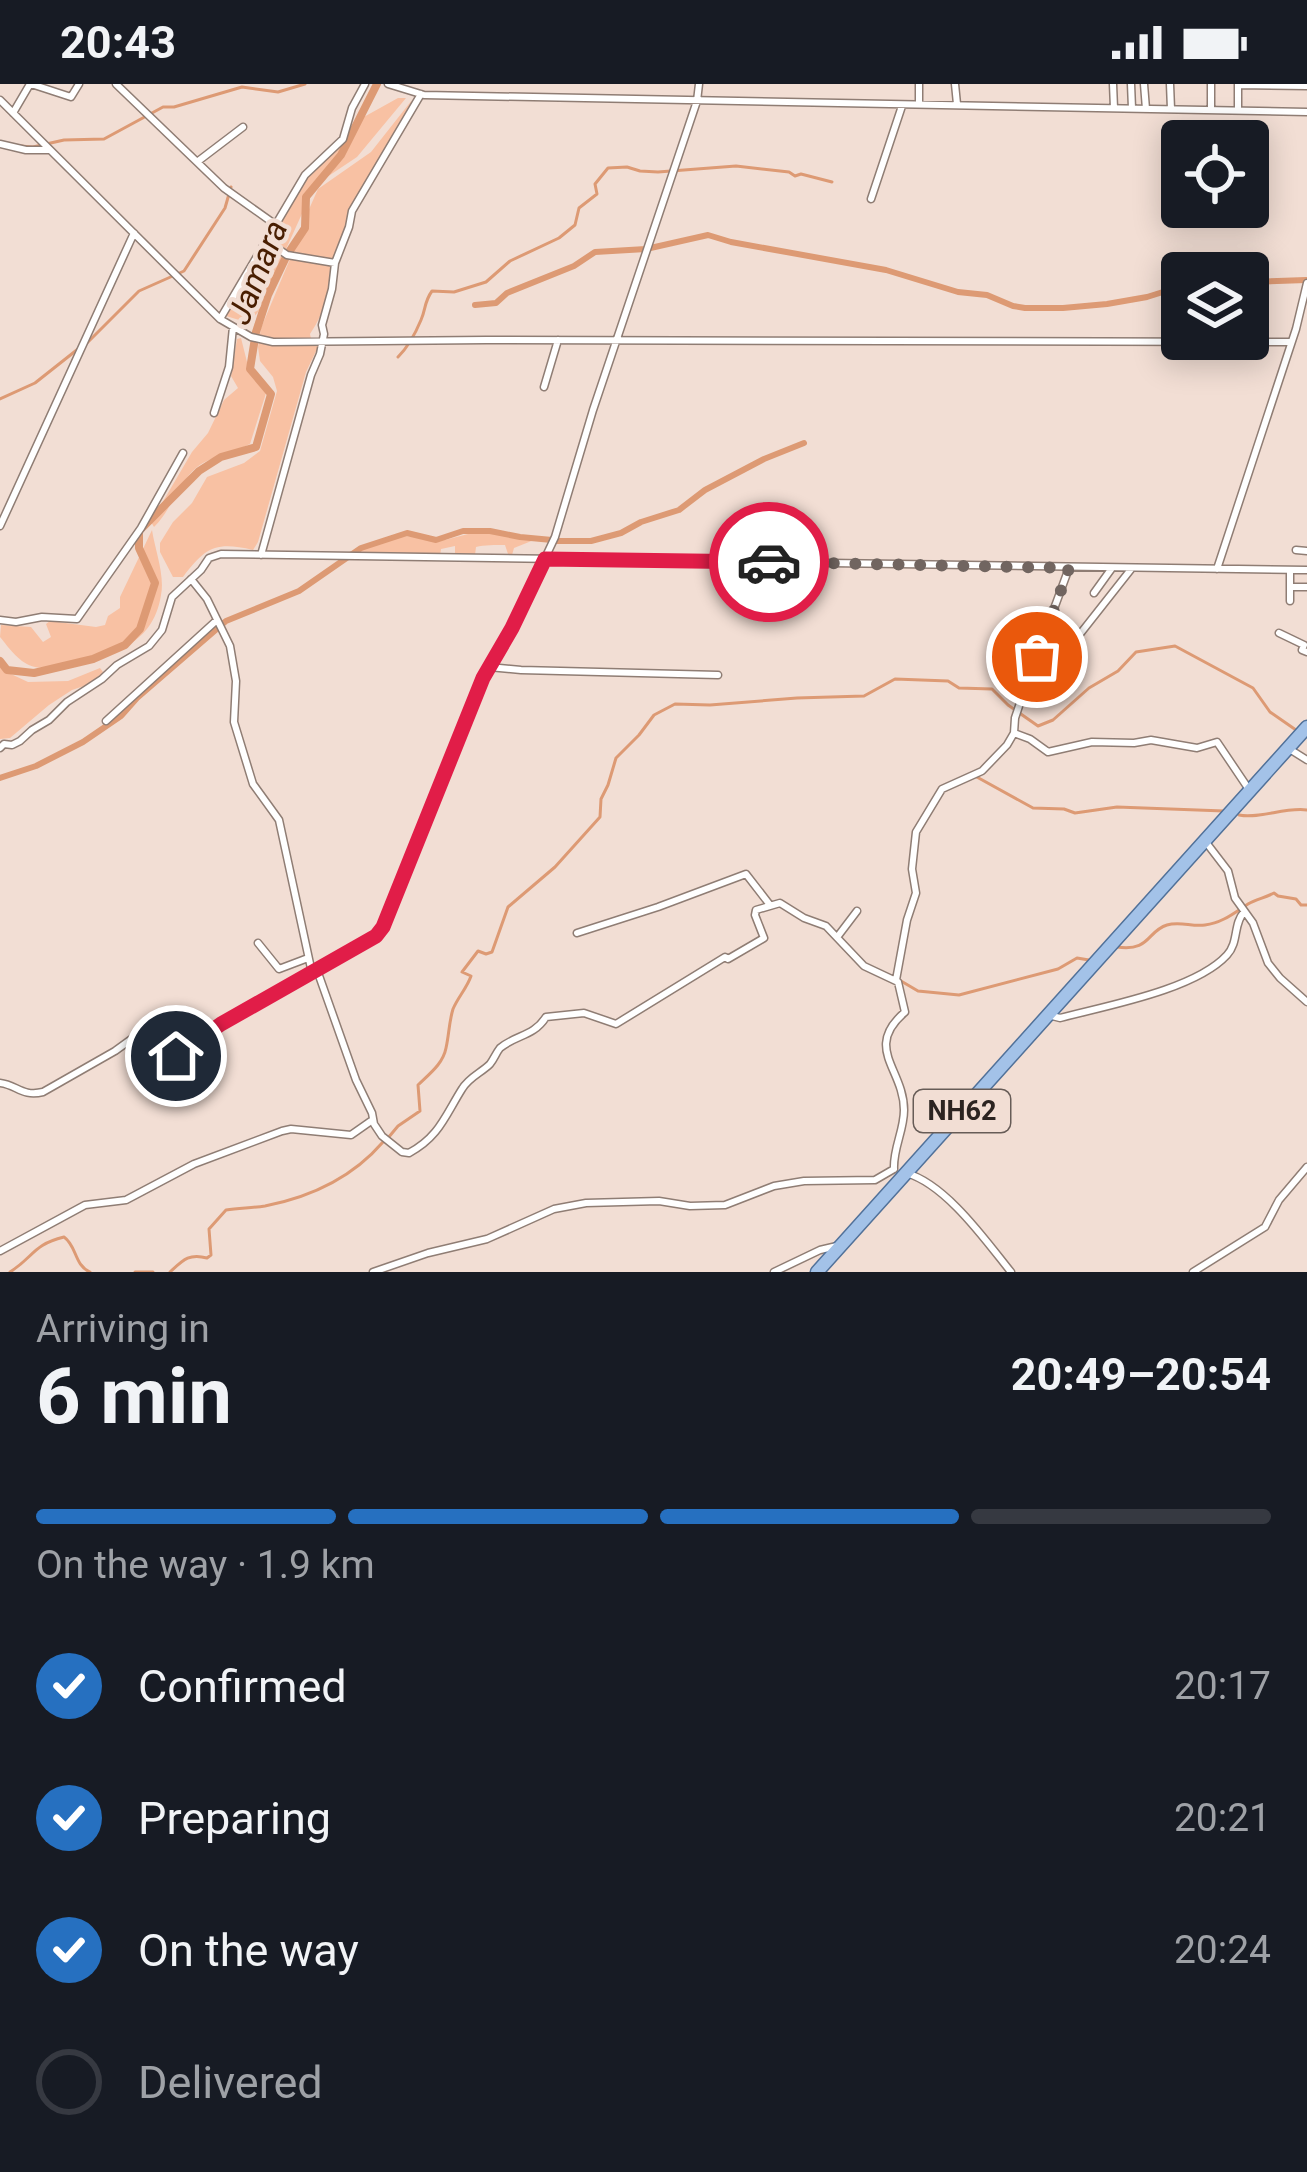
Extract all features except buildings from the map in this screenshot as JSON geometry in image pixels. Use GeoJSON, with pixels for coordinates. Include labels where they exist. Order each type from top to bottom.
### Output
{"type":"FeatureCollection","features":[{"type":"Feature","properties":{"kind":"main road","name":"NH62"},"geometry":{"type":"LineString","coordinates":[[817,1272],[901,1171],[1304,730]]}},
{"type":"Feature","properties":{"kind":"street"},"geometry":{"type":"LineString","coordinates":[[13,113],[31,84],[71,97],[80,84]]}},
{"type":"Feature","properties":{"kind":"street"},"geometry":{"type":"LineString","coordinates":[[116,84],[224,188],[276,225]]}},
{"type":"Feature","properties":{"kind":"street"},"geometry":{"type":"LineString","coordinates":[[220,319],[304,175],[344,139],[365,84]]}},
{"type":"Feature","properties":{"kind":"street"},"geometry":{"type":"LineString","coordinates":[[388,84],[421,94],[1307,112]]}},
{"type":"Feature","properties":{"kind":"street"},"geometry":{"type":"LineString","coordinates":[[0,1084],[19,1092],[43,1092],[144,1030],[169,1055],[176,1056],[221,1024],[376,936],[383,927],[489,667],[555,537],[699,84]]}},
{"type":"Feature","properties":{"kind":"street"},"geometry":{"type":"LineString","coordinates":[[919,84],[919,106]]}},
{"type":"Feature","properties":{"kind":"street"},"geometry":{"type":"LineString","coordinates":[[956,84],[957,106]]}},
{"type":"Feature","properties":{"kind":"street"},"geometry":{"type":"LineString","coordinates":[[1113,84],[1114,108]]}},
{"type":"Feature","properties":{"kind":"street"},"geometry":{"type":"LineString","coordinates":[[1131,84],[1132,108]]}},
{"type":"Feature","properties":{"kind":"street"},"geometry":{"type":"LineString","coordinates":[[1144,84],[1146,109]]}},
{"type":"Feature","properties":{"kind":"street"},"geometry":{"type":"LineString","coordinates":[[1170,84],[1171,109]]}},
{"type":"Feature","properties":{"kind":"street"},"geometry":{"type":"LineString","coordinates":[[1211,84],[1211,110]]}},
{"type":"Feature","properties":{"kind":"street"},"geometry":{"type":"LineString","coordinates":[[1238,110],[1238,85],[1307,86]]}},
{"type":"Feature","properties":{"kind":"street"},"geometry":{"type":"LineString","coordinates":[[261,554],[323,340],[335,263],[352,211],[421,94]]}},
{"type":"Feature","properties":{"kind":"street"},"geometry":{"type":"LineString","coordinates":[[0,100],[220,319],[261,340],[1291,342]]}},
{"type":"Feature","properties":{"kind":"street"},"geometry":{"type":"LineString","coordinates":[[872,199],[902,106]]}},
{"type":"Feature","properties":{"kind":"street"},"geometry":{"type":"LineString","coordinates":[[197,162],[243,127]]}},
{"type":"Feature","properties":{"kind":"street"},"geometry":{"type":"LineString","coordinates":[[0,144],[50,149]]}},
{"type":"Feature","properties":{"kind":"street"},"geometry":{"type":"LineString","coordinates":[[0,526],[134,233]]}},
{"type":"Feature","properties":{"kind":"street"},"geometry":{"type":"LineString","coordinates":[[264,245],[286,255],[335,263]]}},
{"type":"Feature","properties":{"kind":"street"},"geometry":{"type":"LineString","coordinates":[[1217,568],[1307,283]]}},
{"type":"Feature","properties":{"kind":"street"},"geometry":{"type":"LineString","coordinates":[[214,413],[229,367],[233,327]]}},
{"type":"Feature","properties":{"kind":"street"},"geometry":{"type":"LineString","coordinates":[[1296,328],[1307,329]]}},
{"type":"Feature","properties":{"kind":"street"},"geometry":{"type":"LineString","coordinates":[[544,387],[558,340]]}},
{"type":"Feature","properties":{"kind":"street"},"geometry":{"type":"LineString","coordinates":[[0,620],[77,619],[141,528],[184,453]]}},
{"type":"Feature","properties":{"kind":"street"},"geometry":{"type":"LineString","coordinates":[[1296,550],[1307,551]]}},
{"type":"Feature","properties":{"kind":"street"},"geometry":{"type":"LineString","coordinates":[[0,748],[20,741],[117,665],[149,646],[162,630],[172,597],[208,558],[221,554],[1307,570]]}},
{"type":"Feature","properties":{"kind":"street"},"geometry":{"type":"LineString","coordinates":[[896,981],[916,893],[912,868],[916,832],[942,789],[982,771],[1014,734],[1026,685],[1069,568]]}},
{"type":"Feature","properties":{"kind":"street"},"geometry":{"type":"LineString","coordinates":[[1094,593],[1112,568]]}},
{"type":"Feature","properties":{"kind":"street"},"geometry":{"type":"LineString","coordinates":[[1080,634],[1132,568]]}},
{"type":"Feature","properties":{"kind":"street"},"geometry":{"type":"LineString","coordinates":[[1290,571],[1290,601]]}},
{"type":"Feature","properties":{"kind":"street"},"geometry":{"type":"LineString","coordinates":[[191,579],[204,594],[228,642],[236,681],[234,722],[253,784],[279,820],[308,958],[382,1136],[401,1152],[412,1152],[441,1127],[464,1086],[502,1047],[535,1031],[546,1017],[584,1013],[616,1024],[764,938],[757,910],[780,902],[826,926],[864,966],[901,988],[905,1012],[885,1043],[904,1104],[893,1156],[901,1171],[928,1182],[979,1230],[1011,1272]]}},
{"type":"Feature","properties":{"kind":"street"},"geometry":{"type":"LineString","coordinates":[[1290,586],[1307,587]]}},
{"type":"Feature","properties":{"kind":"street"},"geometry":{"type":"LineString","coordinates":[[106,721],[217,620]]}},
{"type":"Feature","properties":{"kind":"street"},"geometry":{"type":"LineString","coordinates":[[1279,633],[1304,645],[1302,650],[1307,652]]}},
{"type":"Feature","properties":{"kind":"street"},"geometry":{"type":"LineString","coordinates":[[489,667],[718,675]]}},
{"type":"Feature","properties":{"kind":"street"},"geometry":{"type":"LineString","coordinates":[[1014,734],[1048,752],[1092,742],[1150,740],[1197,748],[1217,742],[1250,791]]}},
{"type":"Feature","properties":{"kind":"street"},"geometry":{"type":"LineString","coordinates":[[1288,748],[1307,760]]}},
{"type":"Feature","properties":{"kind":"street"},"geometry":{"type":"LineString","coordinates":[[1204,841],[1228,871],[1235,898],[1253,923],[1268,963],[1307,1002]]}},
{"type":"Feature","properties":{"kind":"street"},"geometry":{"type":"LineString","coordinates":[[577,933],[746,874],[770,905]]}},
{"type":"Feature","properties":{"kind":"street"},"geometry":{"type":"LineString","coordinates":[[1046,1017],[1130,1002],[1205,970],[1228,954],[1243,910]]}},
{"type":"Feature","properties":{"kind":"street"},"geometry":{"type":"LineString","coordinates":[[838,936],[857,911]]}},
{"type":"Feature","properties":{"kind":"street"},"geometry":{"type":"LineString","coordinates":[[258,943],[279,969],[308,958]]}},
{"type":"Feature","properties":{"kind":"street"},"geometry":{"type":"LineString","coordinates":[[0,1251],[85,1205],[127,1200],[213,1157],[291,1129],[351,1135],[369,1124],[372,1113]]}},
{"type":"Feature","properties":{"kind":"street"},"geometry":{"type":"LineString","coordinates":[[1193,1272],[1265,1227],[1279,1200],[1307,1167]]}},
{"type":"Feature","properties":{"kind":"street"},"geometry":{"type":"LineString","coordinates":[[373,1272],[487,1239],[554,1209],[659,1201],[724,1205],[775,1186],[875,1180],[901,1171]]}},
{"type":"Feature","properties":{"kind":"street"},"geometry":{"type":"LineString","coordinates":[[775,1272],[820,1250],[841,1246]]}},
{"type":"Feature","properties":{"kind":"shaded area"},"geometry":{"type":"Polygon","coordinates":[[[406,98],[357,157],[315,185],[286,249],[268,241],[309,175],[362,118],[406,98]]]}},
{"type":"Feature","properties":{"kind":"shaded area"},"geometry":{"type":"Polygon","coordinates":[[[412,100],[353,203],[333,261],[290,252],[318,189],[371,152],[412,100]]]}},
{"type":"Feature","properties":{"kind":"shaded area"},"geometry":{"type":"Polygon","coordinates":[[[264,248],[282,257],[258,312],[249,323],[226,316],[239,290],[264,248]]]}},
{"type":"Feature","properties":{"kind":"shaded area"},"geometry":{"type":"Polygon","coordinates":[[[290,259],[332,265],[331,275],[323,309],[310,334],[319,345],[306,372],[258,542],[253,550],[212,549],[183,577],[173,577],[160,543],[173,522],[192,503],[207,477],[244,463],[260,451],[277,391],[260,361],[258,347],[261,328],[290,259]]]}},
{"type":"Feature","properties":{"kind":"shaded area"},"geometry":{"type":"Polygon","coordinates":[[[241,338],[248,366],[267,390],[250,444],[195,469],[154,527],[151,522],[192,452],[208,433],[224,400],[238,388],[231,376],[237,339],[241,338]]]}},
{"type":"Feature","properties":{"kind":"shaded area"},"geometry":{"type":"Polygon","coordinates":[[[152,530],[161,595],[149,627],[138,638],[96,658],[42,668],[24,663],[0,637],[1,625],[31,627],[43,642],[51,637],[46,624],[50,621],[105,625],[108,616],[120,608],[120,597],[152,530]]]}},
{"type":"Feature","properties":{"kind":"shaded area"},"geometry":{"type":"Polygon","coordinates":[[[490,532],[534,540],[514,548],[512,555],[505,545],[476,547],[475,555],[455,554],[455,546],[441,549],[440,556],[345,553],[405,536],[445,540],[490,532]]]}},
{"type":"Feature","properties":{"kind":"shaded area"},"geometry":{"type":"Polygon","coordinates":[[[0,661],[11,674],[28,682],[68,681],[100,668],[103,672],[93,683],[49,705],[10,738],[0,739],[0,661]]]}},
{"type":"Feature","properties":{"kind":"waterway"},"geometry":{"type":"LineString","coordinates":[[20,146],[104,139],[163,107],[242,87],[278,92],[305,84]]}},
{"type":"Feature","properties":{"kind":"waterway","name":"Jamara"},"geometry":{"type":"LineString","coordinates":[[0,661],[7,670],[34,673],[93,659],[125,645],[140,629],[155,583],[139,548],[139,531],[199,471],[221,457],[256,447],[271,394],[250,369],[268,295],[305,228],[306,197],[341,155],[377,84]]}},
{"type":"Feature","properties":{"kind":"waterway"},"geometry":{"type":"LineString","coordinates":[[398,357],[417,330],[432,291],[454,292],[486,282],[510,261],[559,238],[575,225],[579,208],[597,194],[595,184],[608,168],[658,172],[736,166],[832,182]]}},
{"type":"Feature","properties":{"kind":"waterway"},"geometry":{"type":"LineString","coordinates":[[86,344],[139,291],[184,271],[225,208],[231,187]]}},
{"type":"Feature","properties":{"kind":"waterway"},"geometry":{"type":"LineString","coordinates":[[475,305],[496,303],[507,293],[574,266],[595,252],[646,249],[708,235],[886,270],[1025,308],[1107,304],[1161,293]]}},
{"type":"Feature","properties":{"kind":"waterway"},"geometry":{"type":"LineString","coordinates":[[1269,281],[1306,280]]}},
{"type":"Feature","properties":{"kind":"waterway"},"geometry":{"type":"LineString","coordinates":[[0,399],[35,383],[78,349]]}},
{"type":"Feature","properties":{"kind":"waterway"},"geometry":{"type":"LineString","coordinates":[[556,541],[591,541],[621,533],[679,510],[705,490],[804,443]]}},
{"type":"Feature","properties":{"kind":"waterway"},"geometry":{"type":"LineString","coordinates":[[0,778],[83,742],[121,716],[226,621],[299,591],[361,548],[407,533],[436,540],[463,531],[490,531],[552,540]]}},
{"type":"Feature","properties":{"kind":"waterway"},"geometry":{"type":"LineString","coordinates":[[388,1138],[420,1111],[418,1085],[442,1059],[453,1009],[471,976],[462,972],[478,951],[492,952],[508,907],[555,867],[600,817],[601,799],[616,758],[654,715],[675,704],[864,696],[895,679],[948,681],[959,688],[992,689],[1038,726],[1118,671],[1136,652],[1175,646],[1253,688],[1270,712],[1296,730]]}},
{"type":"Feature","properties":{"kind":"waterway"},"geometry":{"type":"LineString","coordinates":[[975,776],[1033,808],[1075,813],[1117,807],[1224,811]]}},
{"type":"Feature","properties":{"kind":"waterway"},"geometry":{"type":"LineString","coordinates":[[1239,815],[1307,810]]}},
{"type":"Feature","properties":{"kind":"waterway"},"geometry":{"type":"LineString","coordinates":[[1117,947],[1136,947],[1167,925],[1217,922],[1274,893],[1307,905]]}},
{"type":"Feature","properties":{"kind":"waterway"},"geometry":{"type":"LineString","coordinates":[[901,981],[918,991],[959,995],[1058,969],[1077,958],[1089,960]]}},
{"type":"Feature","properties":{"kind":"waterway"},"geometry":{"type":"LineString","coordinates":[[170,1272],[187,1259],[211,1255],[209,1229],[226,1210],[265,1206],[314,1191],[344,1176],[383,1142]]}},
{"type":"Feature","properties":{"kind":"waterway"},"geometry":{"type":"LineString","coordinates":[[10,1272],[39,1247],[64,1237],[90,1272]]}},
{"type":"Feature","properties":{"kind":"waterway"},"geometry":{"type":"LineString","coordinates":[[135,1272],[153,1272]]}},
{"type":"Feature","properties":{"kind":"way so far"},"geometry":{"type":"LineString","coordinates":[[769,562],[1069,568],[1037,657]]}},
{"type":"Feature","properties":{"kind":"route"},"geometry":{"type":"LineString","coordinates":[[176,1056],[221,1024],[376,936],[383,927],[483,678],[545,559],[769,562]]}}]}
